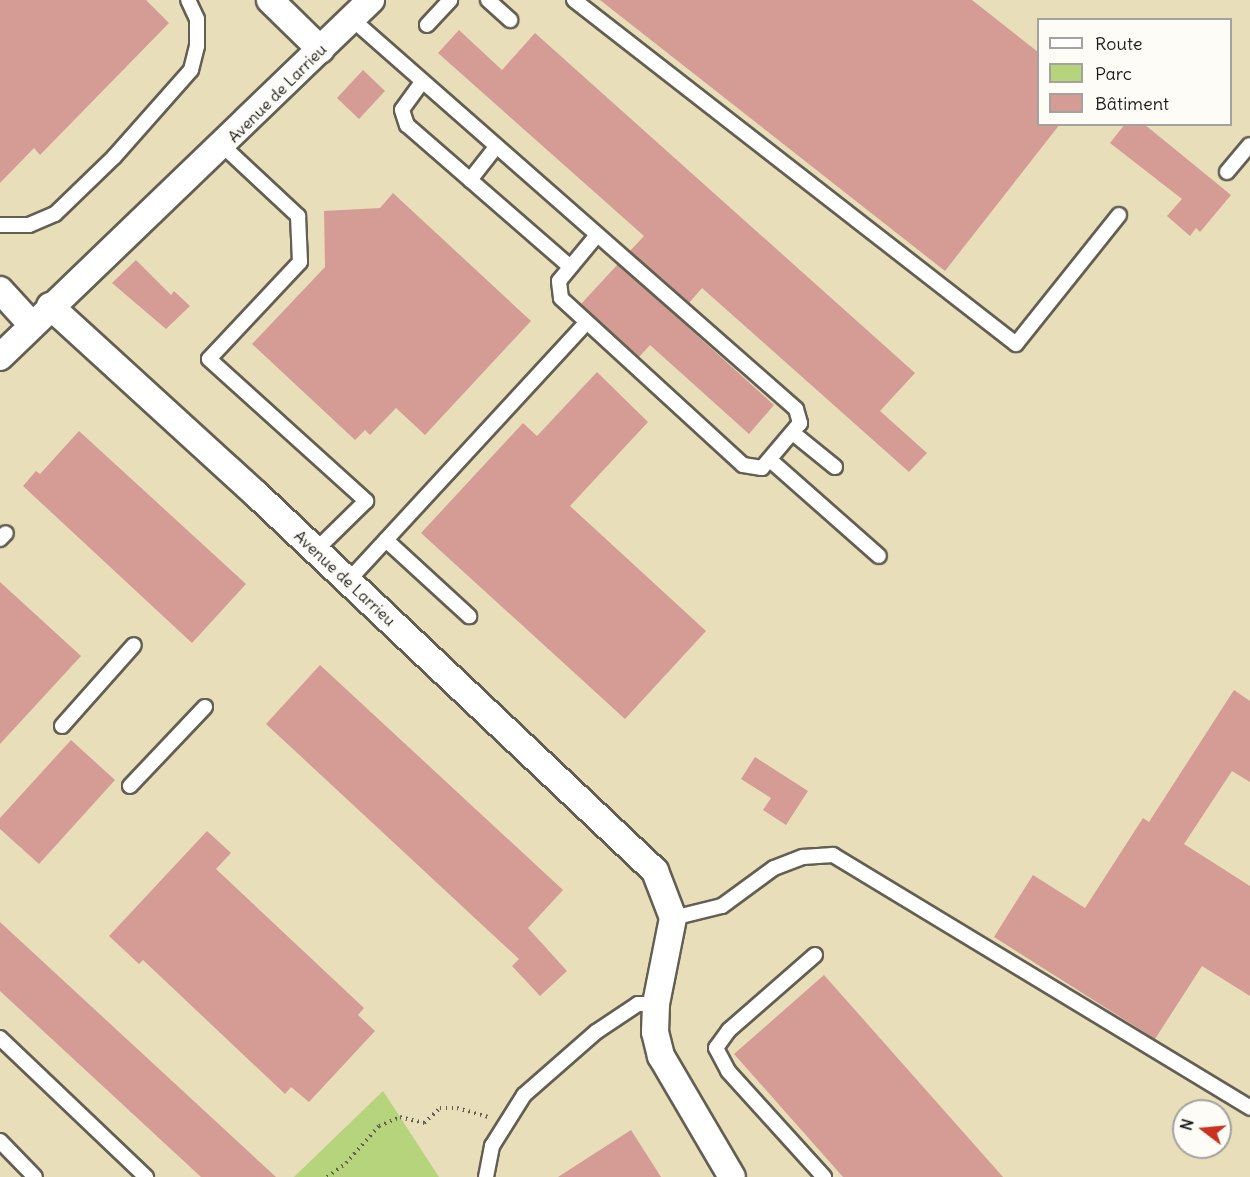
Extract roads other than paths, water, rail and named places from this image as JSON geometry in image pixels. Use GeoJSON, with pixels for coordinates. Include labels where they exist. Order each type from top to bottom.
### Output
{"type":"FeatureCollection","features":[{"type":"Feature","properties":{"kind":"street"},"geometry":{"type":"LineString","coordinates":[[270,0],[321,50]]}},
{"type":"Feature","properties":{"kind":"street","name":"Avenue de Larrieu"},"geometry":{"type":"LineString","coordinates":[[0,357],[50,306],[223,146],[370,0]]}},
{"type":"Feature","properties":{"kind":"street"},"geometry":{"type":"LineString","coordinates":[[0,290],[32,325]]}},
{"type":"Feature","properties":{"kind":"street","name":"Avenue de Larrieu"},"geometry":{"type":"LineString","coordinates":[[50,306],[316,550],[637,852],[655,871],[673,918]]}},
{"type":"Feature","properties":{"kind":"street"},"geometry":{"type":"LineString","coordinates":[[673,918],[656,1004],[655,1032],[661,1056],[732,1177]]}},
{"type":"Feature","properties":{"kind":"lane"},"geometry":{"type":"LineString","coordinates":[[0,225],[29,225],[55,214],[114,157],[191,70],[197,46],[197,19],[188,0]]}},
{"type":"Feature","properties":{"kind":"lane"},"geometry":{"type":"LineString","coordinates":[[428,25],[450,0]]}},
{"type":"Feature","properties":{"kind":"lane"},"geometry":{"type":"LineString","coordinates":[[488,0],[510,20]]}},
{"type":"Feature","properties":{"kind":"lane"},"geometry":{"type":"LineString","coordinates":[[574,0],[1016,344],[1119,215]]}},
{"type":"Feature","properties":{"kind":"lane"},"geometry":{"type":"LineString","coordinates":[[352,19],[796,409],[800,423],[794,433],[770,459],[757,469],[743,465],[587,322],[557,290],[569,266],[597,235]]}},
{"type":"Feature","properties":{"kind":"lane"},"geometry":{"type":"LineString","coordinates":[[422,82],[406,103],[403,119],[569,266]]}},
{"type":"Feature","properties":{"kind":"lane"},"geometry":{"type":"LineString","coordinates":[[223,146],[298,216],[300,262],[209,358],[366,501],[316,550]]}},
{"type":"Feature","properties":{"kind":"lane"},"geometry":{"type":"LineString","coordinates":[[1227,172],[1250,146]]}},
{"type":"Feature","properties":{"kind":"lane"},"geometry":{"type":"LineString","coordinates":[[470,180],[496,147]]}},
{"type":"Feature","properties":{"kind":"lane"},"geometry":{"type":"LineString","coordinates":[[348,581],[587,322]]}},
{"type":"Feature","properties":{"kind":"lane"},"geometry":{"type":"LineString","coordinates":[[794,433],[835,467]]}},
{"type":"Feature","properties":{"kind":"lane"},"geometry":{"type":"LineString","coordinates":[[770,459],[879,556]]}},
{"type":"Feature","properties":{"kind":"lane"},"geometry":{"type":"LineString","coordinates":[[386,540],[469,616]]}},
{"type":"Feature","properties":{"kind":"lane"},"geometry":{"type":"LineString","coordinates":[[62,726],[134,645]]}},
{"type":"Feature","properties":{"kind":"lane"},"geometry":{"type":"LineString","coordinates":[[130,786],[205,707]]}},
{"type":"Feature","properties":{"kind":"lane"},"geometry":{"type":"LineString","coordinates":[[673,918],[722,906],[774,868],[794,861],[833,855],[1250,1108]]}},
{"type":"Feature","properties":{"kind":"lane"},"geometry":{"type":"LineString","coordinates":[[815,955],[729,1030],[716,1048],[728,1071],[824,1177]]}},
{"type":"Feature","properties":{"kind":"lane"},"geometry":{"type":"LineString","coordinates":[[486,1177],[492,1146],[503,1123],[524,1095],[596,1032],[638,1004],[656,1004]]}},
{"type":"Feature","properties":{"kind":"lane"},"geometry":{"type":"LineString","coordinates":[[0,1038],[146,1177]]}},
{"type":"Feature","properties":{"kind":"lane"},"geometry":{"type":"LineString","coordinates":[[0,1141],[35,1177]]}}]}
